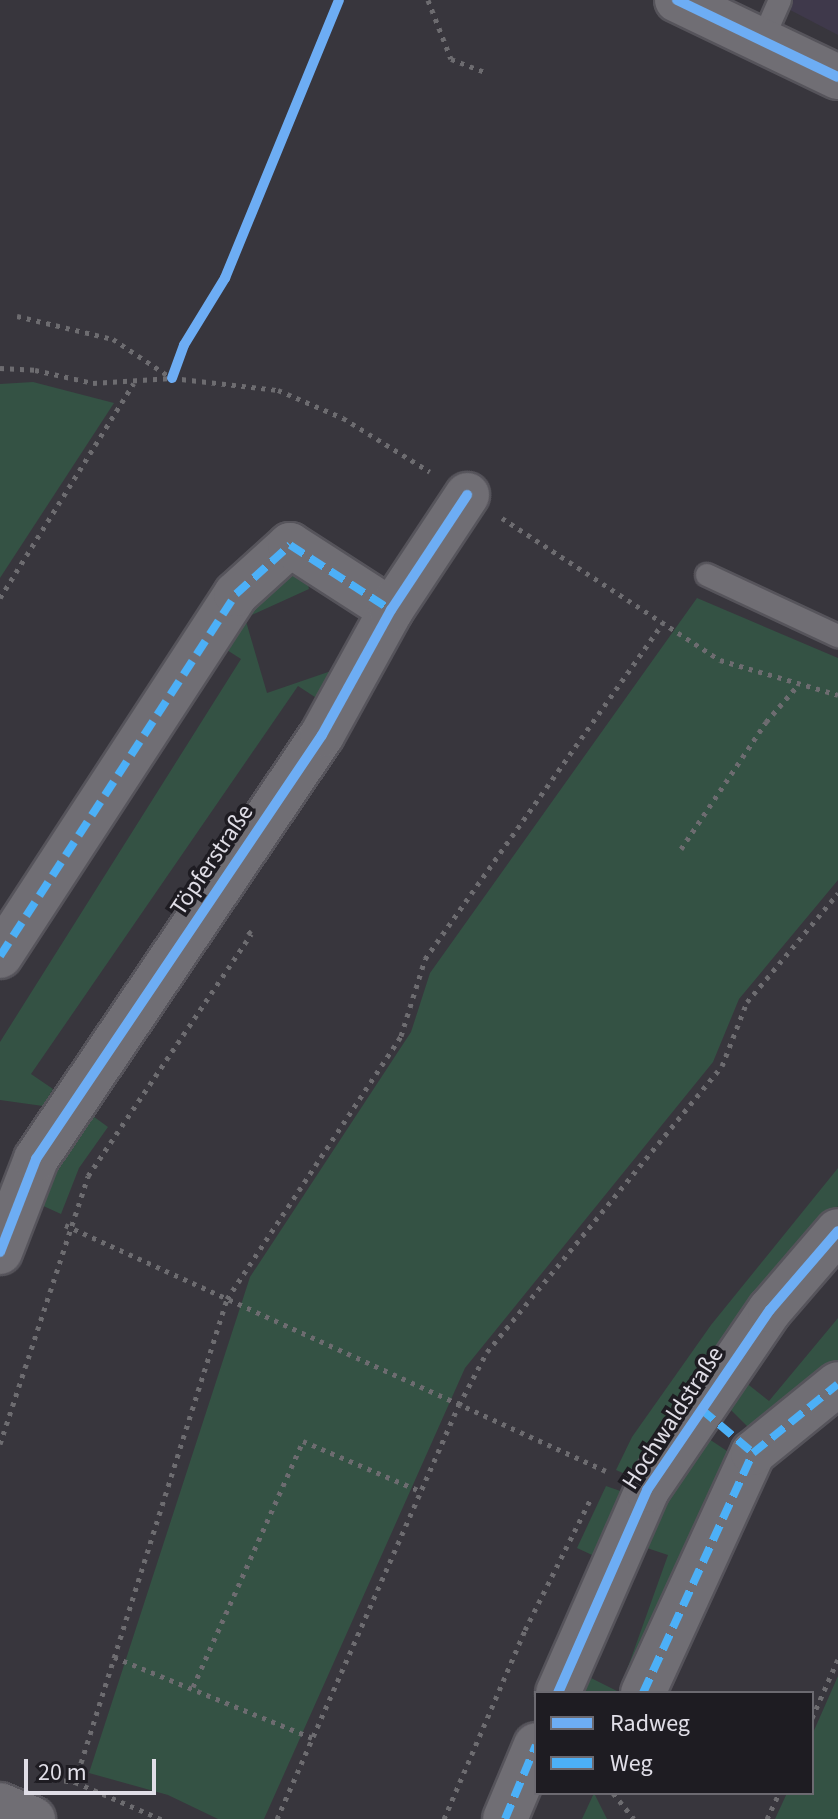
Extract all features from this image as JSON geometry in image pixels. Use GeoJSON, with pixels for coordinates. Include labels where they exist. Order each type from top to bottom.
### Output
{"type":"FeatureCollection","features":[{"type":"Feature","properties":{"kind":"street"},"geometry":{"type":"LineString","coordinates":[[677,0],[838,77]]}},
{"type":"Feature","properties":{"kind":"street","name":"Töpferstraße"},"geometry":{"type":"LineString","coordinates":[[0,1252],[36,1159],[322,735],[391,610],[467,495]]}},
{"type":"Feature","properties":{"kind":"street"},"geometry":{"type":"LineString","coordinates":[[0,956],[236,594],[290,545],[391,610]]}},
{"type":"Feature","properties":{"kind":"street","name":"Hochwaldstraße"},"geometry":{"type":"LineString","coordinates":[[559,1691],[647,1490],[770,1310],[838,1231]]}},
{"type":"Feature","properties":{"kind":"street"},"geometry":{"type":"LineString","coordinates":[[644,1691],[753,1453],[838,1384]]}},
{"type":"Feature","properties":{"kind":"street"},"geometry":{"type":"LineString","coordinates":[[701,1409],[753,1453]]}},
{"type":"Feature","properties":{"kind":"street"},"geometry":{"type":"LineString","coordinates":[[0,1805],[33,1819]]}},
{"type":"Feature","properties":{"kind":"lane"},"geometry":{"type":"LineString","coordinates":[[762,41],[780,0]]}},
{"type":"Feature","properties":{"kind":"lane"},"geometry":{"type":"LineString","coordinates":[[707,575],[838,636]]}},
{"type":"Feature","properties":{"kind":"path"},"geometry":{"type":"LineString","coordinates":[[428,0],[451,59],[487,73]]}},
{"type":"Feature","properties":{"kind":"path"},"geometry":{"type":"LineString","coordinates":[[17,316],[113,339],[172,378]]}},
{"type":"Feature","properties":{"kind":"path"},"geometry":{"type":"LineString","coordinates":[[0,368],[35,370],[93,383],[134,382],[0,598]]}},
{"type":"Feature","properties":{"kind":"path"},"geometry":{"type":"LineString","coordinates":[[161,1819],[75,1782],[227,1299],[401,1036],[425,959],[663,623]]}},
{"type":"Feature","properties":{"kind":"path"},"geometry":{"type":"LineString","coordinates":[[681,849],[766,722],[799,684]]}},
{"type":"Feature","properties":{"kind":"path"},"geometry":{"type":"LineString","coordinates":[[277,1819],[420,1491],[487,1352],[722,1066],[747,1002],[838,893]]}},
{"type":"Feature","properties":{"kind":"path"},"geometry":{"type":"LineString","coordinates":[[0,1444],[67,1226],[605,1471],[598,1484]]}},
{"type":"Feature","properties":{"kind":"path"},"geometry":{"type":"LineString","coordinates":[[193,1687],[303,1441],[420,1491]]}},
{"type":"Feature","properties":{"kind":"path"},"geometry":{"type":"LineString","coordinates":[[444,1819],[525,1630],[591,1497]]}},
{"type":"Feature","properties":{"kind":"path"},"geometry":{"type":"LineString","coordinates":[[114,1657],[312,1738]]}},
{"type":"Feature","properties":{"kind":"path"},"geometry":{"type":"LineString","coordinates":[[814,1713],[838,1659]]}},
{"type":"Feature","properties":{"kind":"path"},"geometry":{"type":"LineString","coordinates":[[615,1795],[634,1819]]}},
{"type":"Feature","properties":{"kind":"path"},"geometry":{"type":"LineString","coordinates":[[767,1819],[778,1795]]}},
{"type":"Feature","properties":{"kind":"shaded area"},"geometry":{"type":"Polygon","coordinates":[[[771,0],[838,0],[838,35],[771,0]]]}},
{"type":"Feature","properties":{"kind":"green space"},"geometry":{"type":"Polygon","coordinates":[[[33,382],[114,403],[0,578],[0,384],[33,382]]]}},
{"type":"Feature","properties":{"kind":"green space"},"geometry":{"type":"Polygon","coordinates":[[[302,562],[309,589],[245,618],[267,693],[334,670],[321,701],[298,686],[31,1074],[53,1089],[43,1106],[0,1100],[0,1042],[241,659],[216,643],[302,562]]]}},
{"type":"Feature","properties":{"kind":"green space"},"geometry":{"type":"Polygon","coordinates":[[[697,598],[838,658],[838,880],[739,999],[713,1062],[465,1368],[264,1819],[218,1819],[168,1795],[89,1773],[250,1277],[411,1032],[430,973],[697,598]]]}},
{"type":"Feature","properties":{"kind":"green space"},"geometry":{"type":"Polygon","coordinates":[[[86,1111],[108,1127],[79,1168],[61,1214],[39,1204],[86,1111]]]}},
{"type":"Feature","properties":{"kind":"green space"},"geometry":{"type":"Polygon","coordinates":[[[838,1168],[838,1206],[746,1317],[634,1478],[616,1470],[632,1437],[711,1325],[838,1168]]]}},
{"type":"Feature","properties":{"kind":"green space"},"geometry":{"type":"Polygon","coordinates":[[[838,1318],[838,1371],[757,1436],[729,1408],[745,1382],[769,1401],[838,1318]]]}},
{"type":"Feature","properties":{"kind":"green space"},"geometry":{"type":"Polygon","coordinates":[[[709,1439],[733,1455],[633,1691],[619,1691],[668,1555],[644,1547],[663,1499],[709,1439]]]}},
{"type":"Feature","properties":{"kind":"green space"},"geometry":{"type":"Polygon","coordinates":[[[606,1486],[629,1494],[603,1560],[577,1548],[606,1486]]]}},
{"type":"Feature","properties":{"kind":"green space"},"geometry":{"type":"Polygon","coordinates":[[[838,1676],[838,1819],[775,1819],[786,1795],[814,1795],[814,1730],[838,1676]]]}},
{"type":"Feature","properties":{"kind":"green space"},"geometry":{"type":"Polygon","coordinates":[[[591,1678],[617,1691],[584,1691],[591,1678]]]}},
{"type":"Feature","properties":{"kind":"green space"},"geometry":{"type":"Polygon","coordinates":[[[593,1795],[595,1795],[607,1819],[582,1819],[593,1795]]]}},
{"type":"Feature","properties":{"kind":"marked path"},"geometry":{"type":"LineString","coordinates":[[0,956],[236,594],[290,545],[391,610]]}},
{"type":"Feature","properties":{"kind":"marked path"},"geometry":{"type":"LineString","coordinates":[[644,1691],[753,1453],[838,1384]]}},
{"type":"Feature","properties":{"kind":"marked path"},"geometry":{"type":"LineString","coordinates":[[701,1409],[753,1453]]}},
{"type":"Feature","properties":{"kind":"marked path"},"geometry":{"type":"LineString","coordinates":[[505,1819],[534,1750]]}},
{"type":"Feature","properties":{"kind":"cycle path"},"geometry":{"type":"LineString","coordinates":[[172,378],[184,345],[225,278],[339,0]]}},
{"type":"Feature","properties":{"kind":"cycle path"},"geometry":{"type":"LineString","coordinates":[[677,0],[838,77]]}},
{"type":"Feature","properties":{"kind":"cycle path"},"geometry":{"type":"LineString","coordinates":[[0,1252],[36,1159],[322,735],[391,610],[467,495]]}},
{"type":"Feature","properties":{"kind":"cycle path"},"geometry":{"type":"LineString","coordinates":[[559,1691],[647,1490],[770,1310],[838,1231]]}}]}
